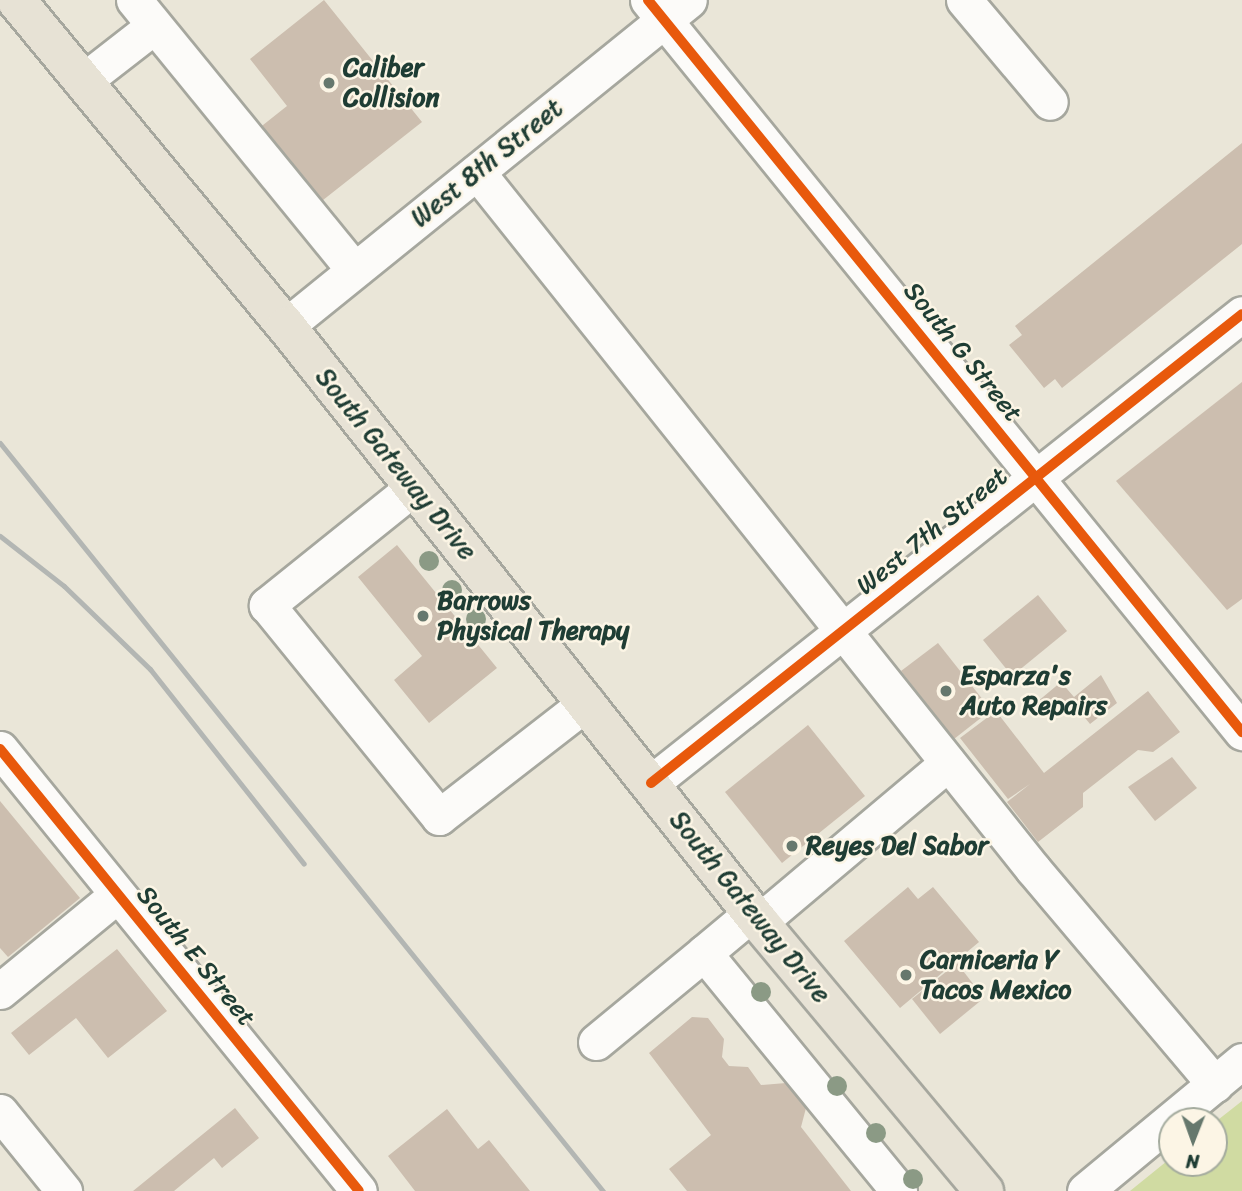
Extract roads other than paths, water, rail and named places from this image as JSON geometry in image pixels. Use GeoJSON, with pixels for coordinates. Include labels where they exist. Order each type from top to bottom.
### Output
{"type":"FeatureCollection","features":[{"type":"Feature","properties":{"kind":"main road","name":"South Gateway Drive"},"geometry":{"type":"LineString","coordinates":[[16,0],[286,326],[587,702],[755,918],[984,1191]]}},
{"type":"Feature","properties":{"kind":"street"},"geometry":{"type":"LineString","coordinates":[[964,0],[1050,102]]}},
{"type":"Feature","properties":{"kind":"street","name":"West 8th Street"},"geometry":{"type":"LineString","coordinates":[[286,326],[477,172],[667,7]]}},
{"type":"Feature","properties":{"kind":"street","name":"South G Street"},"geometry":{"type":"LineString","coordinates":[[667,7],[1035,477],[1242,732]]}},
{"type":"Feature","properties":{"kind":"street"},"geometry":{"type":"LineString","coordinates":[[82,82],[144,13],[354,270]]}},
{"type":"Feature","properties":{"kind":"street"},"geometry":{"type":"LineString","coordinates":[[477,172],[948,763],[1215,1084]]}},
{"type":"Feature","properties":{"kind":"street","name":"West 7th Street"},"geometry":{"type":"LineString","coordinates":[[651,783],[1242,314]]}},
{"type":"Feature","properties":{"kind":"street"},"geometry":{"type":"LineString","coordinates":[[414,487],[267,605],[439,817],[587,702]]}},
{"type":"Feature","properties":{"kind":"street","name":"South E Street"},"geometry":{"type":"LineString","coordinates":[[0,749],[359,1191]]}},
{"type":"Feature","properties":{"kind":"street"},"geometry":{"type":"LineString","coordinates":[[596,1042],[704,953],[755,918],[948,763]]}},
{"type":"Feature","properties":{"kind":"street"},"geometry":{"type":"LineString","coordinates":[[0,991],[117,895]]}},
{"type":"Feature","properties":{"kind":"street"},"geometry":{"type":"LineString","coordinates":[[704,953],[899,1191]]}},
{"type":"Feature","properties":{"kind":"street"},"geometry":{"type":"LineString","coordinates":[[1085,1191],[1242,1061]]}},
{"type":"Feature","properties":{"kind":"street"},"geometry":{"type":"LineString","coordinates":[[0,1112],[64,1191]]}},
{"type":"Feature","properties":{"kind":"railway"},"geometry":{"type":"LineString","coordinates":[[0,443],[603,1191]]}},
{"type":"Feature","properties":{"kind":"railway"},"geometry":{"type":"LineString","coordinates":[[0,536],[64,586],[150,669],[304,864]]}},
{"type":"Feature","properties":{"kind":"place","name":"Caliber Collision"},"geometry":{"type":"Point","coordinates":[329,83]}},
{"type":"Feature","properties":{"kind":"place","name":"Barrows Physical Therapy"},"geometry":{"type":"Point","coordinates":[423,616]}},
{"type":"Feature","properties":{"kind":"place","name":"Esparza's Auto Repairs"},"geometry":{"type":"Point","coordinates":[946,691]}},
{"type":"Feature","properties":{"kind":"place","name":"Reyes Del Sabor"},"geometry":{"type":"Point","coordinates":[792,846]}},
{"type":"Feature","properties":{"kind":"place","name":"Carniceria Y Tacos Mexico"},"geometry":{"type":"Point","coordinates":[906,975]}}]}
